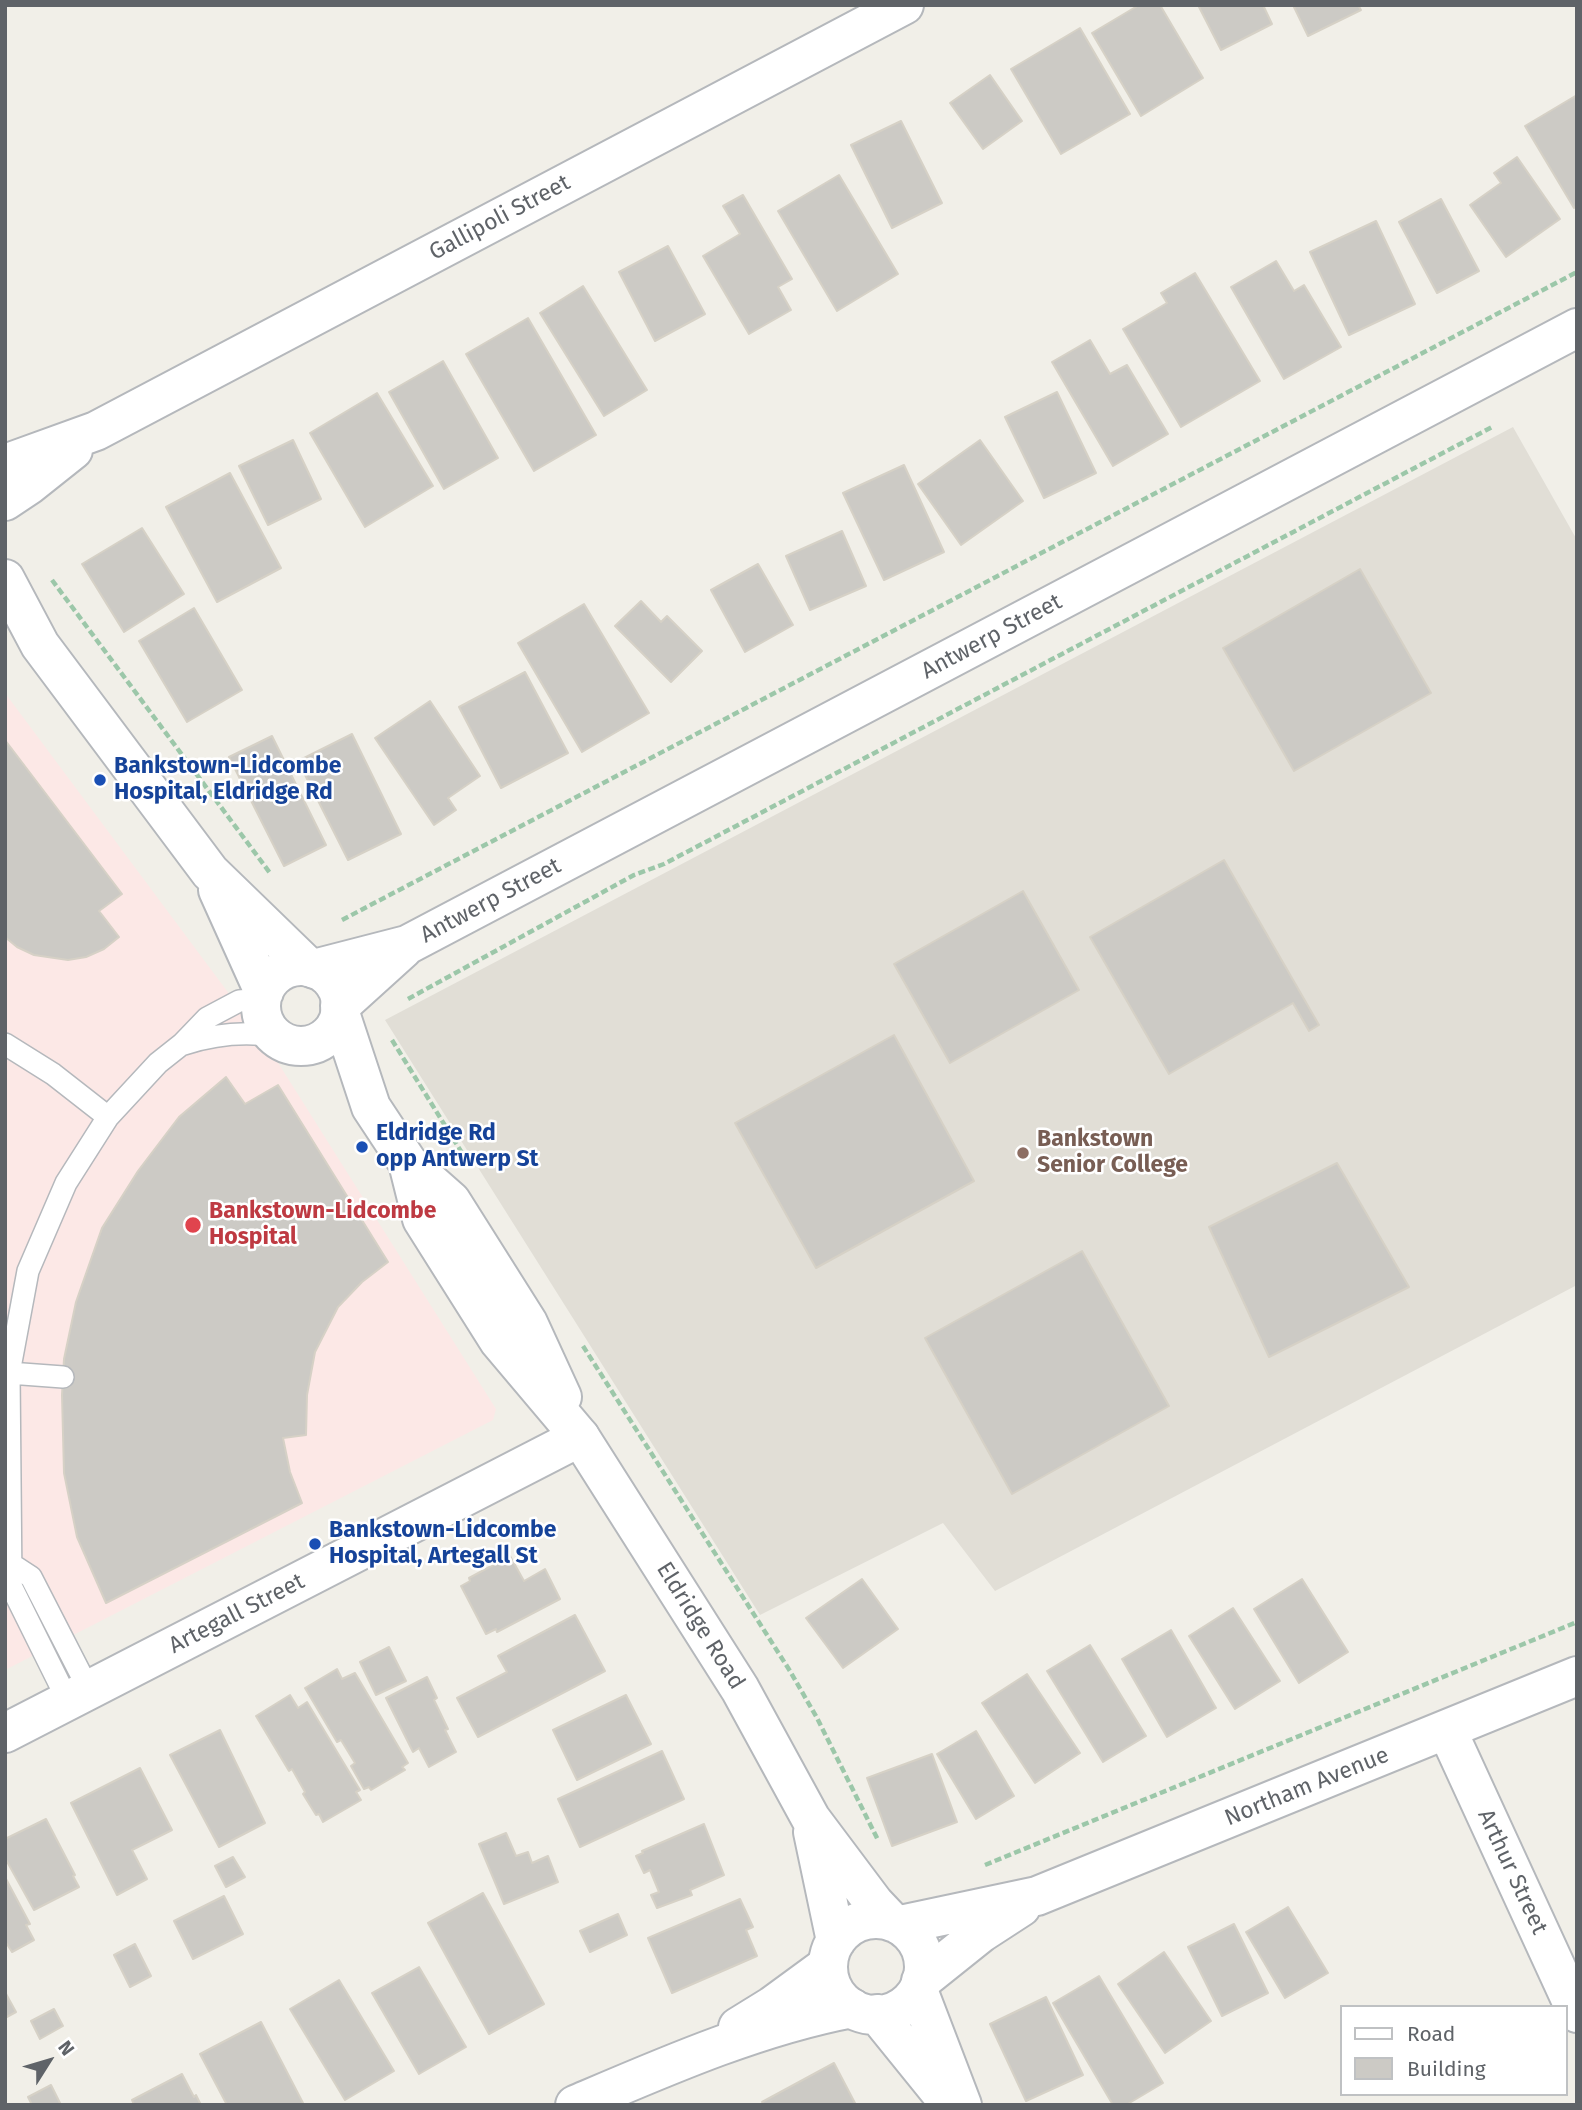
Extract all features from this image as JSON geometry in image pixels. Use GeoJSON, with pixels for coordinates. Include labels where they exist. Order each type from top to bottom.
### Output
{"type":"FeatureCollection","features":[{"type":"Feature","properties":{"kind":"street","name":"Gallipoli Street"},"geometry":{"type":"LineString","coordinates":[[5,464],[96,431],[904,5]]}},
{"type":"Feature","properties":{"kind":"street","name":"Antwerp Street"},"geometry":{"type":"LineString","coordinates":[[311,968],[407,945],[1577,328]]}},
{"type":"Feature","properties":{"kind":"street","name":"Gallipoli Street"},"geometry":{"type":"LineString","coordinates":[[5,501],[96,431]]}},
{"type":"Feature","properties":{"kind":"street"},"geometry":{"type":"LineString","coordinates":[[5,579],[40,645],[210,872],[311,968],[331,981],[338,993],[340,1010],[335,1026],[326,1037],[307,1045],[284,1041],[263,1019],[263,995],[210,872]]}},
{"type":"Feature","properties":{"kind":"street"},"geometry":{"type":"LineString","coordinates":[[5,612],[40,645]]}},
{"type":"Feature","properties":{"kind":"street","name":"Antwerp Street"},"geometry":{"type":"LineString","coordinates":[[340,1010],[407,945]]}},
{"type":"Feature","properties":{"kind":"street"},"geometry":{"type":"LineString","coordinates":[[263,995],[271,980],[281,971],[294,966],[311,968]]}},
{"type":"Feature","properties":{"kind":"street","name":"Eldridge Road"},"geometry":{"type":"LineString","coordinates":[[340,1010],[371,1107]]}},
{"type":"Feature","properties":{"kind":"street","name":"Eldridge Road"},"geometry":{"type":"LineString","coordinates":[[284,1041],[319,1059],[371,1107],[408,1163],[422,1219],[499,1341],[580,1437],[740,1689],[811,1819],[874,1903],[896,1923]]}},
{"type":"Feature","properties":{"kind":"street","name":"Artegall Street"},"geometry":{"type":"LineString","coordinates":[[5,1733],[580,1437]]}},
{"type":"Feature","properties":{"kind":"street","name":"Northam Avenue"},"geometry":{"type":"LineString","coordinates":[[896,1923],[1037,1896],[1577,1676]]}},
{"type":"Feature","properties":{"kind":"street","name":"Arthur Street"},"geometry":{"type":"LineString","coordinates":[[1447,1730],[1577,2013]]}},
{"type":"Feature","properties":{"kind":"street","name":"Eldridge Road"},"geometry":{"type":"LineString","coordinates":[[811,1819],[832,1953]]}},
{"type":"Feature","properties":{"kind":"street","name":"Northam Avenue"},"geometry":{"type":"LineString","coordinates":[[920,1985],[981,1933],[1037,1896]]}},
{"type":"Feature","properties":{"kind":"street"},"geometry":{"type":"LineString","coordinates":[[575,2105],[692,2055],[823,2013],[864,2011],[885,2014],[901,2007],[914,1997],[920,1985],[923,1965],[920,1950],[912,1936],[896,1923],[876,1919],[861,1921],[846,1929],[832,1953],[772,2006],[692,2055]]}},
{"type":"Feature","properties":{"kind":"street"},"geometry":{"type":"LineString","coordinates":[[832,1953],[835,1990],[864,2011],[951,2105]]}},
{"type":"Feature","properties":{"kind":"street"},"geometry":{"type":"LineString","coordinates":[[920,1985],[962,2105]]}},
{"type":"Feature","properties":{"kind":"lane"},"geometry":{"type":"LineString","coordinates":[[79,1695],[11,1587],[9,1373],[28,1271],[66,1183],[108,1117],[158,1063],[182,1044],[207,1018],[239,1001],[263,995]]}},
{"type":"Feature","properties":{"kind":"lane"},"geometry":{"type":"LineString","coordinates":[[182,1044],[212,1035],[250,1032],[284,1041]]}},
{"type":"Feature","properties":{"kind":"lane"},"geometry":{"type":"LineString","coordinates":[[5,1044],[53,1074],[108,1117]]}},
{"type":"Feature","properties":{"kind":"lane"},"geometry":{"type":"LineString","coordinates":[[9,1373],[63,1377]]}},
{"type":"Feature","properties":{"kind":"path"},"geometry":{"type":"LineString","coordinates":[[334,924],[1577,272]]}},
{"type":"Feature","properties":{"kind":"path"},"geometry":{"type":"LineString","coordinates":[[399,1004],[634,875],[664,864],[1494,426]]}},
{"type":"Feature","properties":{"kind":"path"},"geometry":{"type":"LineString","coordinates":[[51,578],[276,881]]}},
{"type":"Feature","properties":{"kind":"path"},"geometry":{"type":"LineString","coordinates":[[390,1038],[468,1163]]}},
{"type":"Feature","properties":{"kind":"path"},"geometry":{"type":"LineString","coordinates":[[578,1336],[790,1671],[817,1718],[878,1842]]}},
{"type":"Feature","properties":{"kind":"path"},"geometry":{"type":"LineString","coordinates":[[979,1868],[1577,1622]]}},
{"type":"Feature","properties":{"kind":"shaded area","name":"Bankstown Senior College"},"geometry":{"type":"Polygon","coordinates":[[[1513,427],[1577,540],[1577,1285],[995,1591],[943,1523],[760,1615],[385,1020],[1513,427]]]}},
{"type":"Feature","properties":{"kind":"shaded area","name":"Bankstown-Lidcombe Hospital"},"geometry":{"type":"Polygon","coordinates":[[[5,693],[265,1042],[496,1409],[493,1420],[5,1670],[5,693]]]}},
{"type":"Feature","properties":{"kind":"building"},"geometry":{"type":"Polygon","coordinates":[[[1139,5],[1160,5],[1203,78],[1141,116],[1092,33],[1139,5]]]}},
{"type":"Feature","properties":{"kind":"building"},"geometry":{"type":"Polygon","coordinates":[[[1198,5],[1263,5],[1272,24],[1221,50],[1198,5]]]}},
{"type":"Feature","properties":{"kind":"building"},"geometry":{"type":"Polygon","coordinates":[[[1293,5],[1358,5],[1361,10],[1308,36],[1293,5]]]}},
{"type":"Feature","properties":{"kind":"building"},"geometry":{"type":"Polygon","coordinates":[[[1080,28],[1130,114],[1061,154],[1011,69],[1080,28]]]}},
{"type":"Feature","properties":{"kind":"building"},"geometry":{"type":"Polygon","coordinates":[[[990,75],[1022,121],[983,149],[950,103],[990,75]]]}},
{"type":"Feature","properties":{"kind":"building"},"geometry":{"type":"Polygon","coordinates":[[[1577,95],[1577,206],[1574,208],[1525,126],[1577,95]]]}},
{"type":"Feature","properties":{"kind":"building"},"geometry":{"type":"Polygon","coordinates":[[[901,121],[942,203],[892,228],[851,145],[901,121]]]}},
{"type":"Feature","properties":{"kind":"building"},"geometry":{"type":"Polygon","coordinates":[[[1517,157],[1560,219],[1506,257],[1470,205],[1501,183],[1494,173],[1517,157]]]}},
{"type":"Feature","properties":{"kind":"building"},"geometry":{"type":"Polygon","coordinates":[[[839,175],[898,274],[837,311],[778,211],[839,175]]]}},
{"type":"Feature","properties":{"kind":"building"},"geometry":{"type":"Polygon","coordinates":[[[743,195],[792,279],[778,287],[791,310],[749,334],[703,256],[740,234],[723,206],[743,195]]]}},
{"type":"Feature","properties":{"kind":"building"},"geometry":{"type":"Polygon","coordinates":[[[1441,199],[1479,271],[1437,293],[1399,222],[1441,199]]]}},
{"type":"Feature","properties":{"kind":"building"},"geometry":{"type":"Polygon","coordinates":[[[1376,221],[1415,304],[1349,335],[1310,252],[1376,221]]]}},
{"type":"Feature","properties":{"kind":"building"},"geometry":{"type":"Polygon","coordinates":[[[668,246],[705,314],[655,341],[619,272],[668,246]]]}},
{"type":"Feature","properties":{"kind":"building"},"geometry":{"type":"Polygon","coordinates":[[[1276,261],[1294,291],[1304,285],[1341,347],[1284,379],[1231,287],[1276,261]]]}},
{"type":"Feature","properties":{"kind":"building"},"geometry":{"type":"Polygon","coordinates":[[[1195,273],[1260,381],[1181,427],[1123,329],[1167,303],[1161,293],[1195,273]]]}},
{"type":"Feature","properties":{"kind":"building"},"geometry":{"type":"Polygon","coordinates":[[[583,286],[647,390],[604,416],[540,313],[583,286]]]}},
{"type":"Feature","properties":{"kind":"building"},"geometry":{"type":"Polygon","coordinates":[[[528,318],[596,435],[534,471],[466,354],[528,318]]]}},
{"type":"Feature","properties":{"kind":"building"},"geometry":{"type":"Polygon","coordinates":[[[1090,340],[1110,374],[1127,365],[1168,434],[1113,466],[1052,362],[1090,340]]]}},
{"type":"Feature","properties":{"kind":"building"},"geometry":{"type":"Polygon","coordinates":[[[443,361],[498,458],[444,489],[389,392],[443,361]]]}},
{"type":"Feature","properties":{"kind":"building"},"geometry":{"type":"Polygon","coordinates":[[[1057,392],[1096,473],[1044,498],[1005,417],[1057,392]]]}},
{"type":"Feature","properties":{"kind":"building"},"geometry":{"type":"Polygon","coordinates":[[[377,393],[433,486],[365,527],[310,433],[377,393]]]}},
{"type":"Feature","properties":{"kind":"building"},"geometry":{"type":"Polygon","coordinates":[[[293,440],[321,499],[268,525],[239,466],[293,440]]]}},
{"type":"Feature","properties":{"kind":"building"},"geometry":{"type":"Polygon","coordinates":[[[980,440],[1023,501],[961,545],[918,484],[980,440]]]}},
{"type":"Feature","properties":{"kind":"building"},"geometry":{"type":"Polygon","coordinates":[[[904,465],[944,552],[884,580],[843,493],[904,465]]]}},
{"type":"Feature","properties":{"kind":"building"},"geometry":{"type":"Polygon","coordinates":[[[230,473],[281,568],[217,602],[166,507],[230,473]]]}},
{"type":"Feature","properties":{"kind":"building"},"geometry":{"type":"Polygon","coordinates":[[[142,528],[184,594],[124,632],[82,564],[142,528]]]}},
{"type":"Feature","properties":{"kind":"building"},"geometry":{"type":"Polygon","coordinates":[[[842,531],[866,586],[810,610],[786,556],[842,531]]]}},
{"type":"Feature","properties":{"kind":"building"},"geometry":{"type":"Polygon","coordinates":[[[758,564],[793,625],[745,652],[711,590],[758,564]]]}},
{"type":"Feature","properties":{"kind":"building"},"geometry":{"type":"Polygon","coordinates":[[[1360,569],[1431,693],[1294,771],[1223,648],[1360,569]]]}},
{"type":"Feature","properties":{"kind":"building"},"geometry":{"type":"Polygon","coordinates":[[[641,601],[661,622],[667,616],[702,651],[671,682],[615,626],[641,601]]]}},
{"type":"Feature","properties":{"kind":"building"},"geometry":{"type":"Polygon","coordinates":[[[584,604],[649,713],[582,752],[518,643],[584,604]]]}},
{"type":"Feature","properties":{"kind":"building"},"geometry":{"type":"Polygon","coordinates":[[[194,608],[242,690],[187,722],[139,641],[194,608]]]}},
{"type":"Feature","properties":{"kind":"building"},"geometry":{"type":"Polygon","coordinates":[[[525,672],[568,753],[501,788],[459,707],[525,672]]]}},
{"type":"Feature","properties":{"kind":"building"},"geometry":{"type":"Polygon","coordinates":[[[430,701],[480,776],[448,798],[456,810],[434,825],[375,738],[430,701]]]}},
{"type":"Feature","properties":{"kind":"building"},"geometry":{"type":"Polygon","coordinates":[[[352,734],[401,834],[348,860],[298,761],[352,734]]]}},
{"type":"Feature","properties":{"kind":"building"},"geometry":{"type":"Polygon","coordinates":[[[272,736],[326,845],[284,866],[229,757],[272,736]]]}},
{"type":"Feature","properties":{"kind":"building"},"geometry":{"type":"Polygon","coordinates":[[[5,740],[122,894],[99,911],[119,937],[104,949],[86,957],[68,960],[34,955],[17,947],[5,937],[5,740]]]}},
{"type":"Feature","properties":{"kind":"building"},"geometry":{"type":"Polygon","coordinates":[[[1224,860],[1319,1025],[1309,1031],[1293,1003],[1169,1074],[1090,937],[1224,860]]]}},
{"type":"Feature","properties":{"kind":"building"},"geometry":{"type":"Polygon","coordinates":[[[1023,891],[1079,990],[950,1063],[894,964],[1023,891]]]}},
{"type":"Feature","properties":{"kind":"building"},"geometry":{"type":"Polygon","coordinates":[[[894,1035],[974,1181],[816,1268],[735,1123],[894,1035]]]}},
{"type":"Feature","properties":{"kind":"building"},"geometry":{"type":"Polygon","coordinates":[[[226,1077],[245,1104],[278,1085],[388,1262],[362,1282],[338,1307],[315,1352],[307,1395],[306,1435],[283,1438],[290,1472],[302,1503],[106,1603],[77,1537],[64,1473],[64,1359],[76,1302],[102,1228],[138,1171],[179,1117],[226,1077]]]}},
{"type":"Feature","properties":{"kind":"building"},"geometry":{"type":"Polygon","coordinates":[[[1337,1163],[1409,1287],[1269,1357],[1209,1227],[1337,1163]]]}},
{"type":"Feature","properties":{"kind":"building"},"geometry":{"type":"Polygon","coordinates":[[[1082,1251],[1169,1406],[1012,1494],[925,1338],[1082,1251]]]}},
{"type":"Feature","properties":{"kind":"building"},"geometry":{"type":"Polygon","coordinates":[[[510,1556],[524,1581],[545,1569],[560,1599],[497,1632],[496,1629],[486,1634],[461,1586],[470,1581],[469,1578],[510,1556]]]}},
{"type":"Feature","properties":{"kind":"building"},"geometry":{"type":"Polygon","coordinates":[[[862,1579],[898,1629],[843,1668],[806,1618],[862,1579]]]}},
{"type":"Feature","properties":{"kind":"building"},"geometry":{"type":"Polygon","coordinates":[[[1302,1579],[1348,1652],[1299,1683],[1254,1609],[1302,1579]]]}},
{"type":"Feature","properties":{"kind":"building"},"geometry":{"type":"Polygon","coordinates":[[[1233,1608],[1280,1681],[1235,1709],[1189,1636],[1233,1608]]]}},
{"type":"Feature","properties":{"kind":"building"},"geometry":{"type":"Polygon","coordinates":[[[575,1615],[605,1671],[478,1737],[457,1698],[507,1672],[498,1656],[575,1615]]]}},
{"type":"Feature","properties":{"kind":"building"},"geometry":{"type":"Polygon","coordinates":[[[1171,1630],[1216,1708],[1167,1737],[1122,1659],[1171,1630]]]}},
{"type":"Feature","properties":{"kind":"building"},"geometry":{"type":"Polygon","coordinates":[[[1090,1645],[1146,1736],[1103,1762],[1047,1671],[1090,1645]]]}},
{"type":"Feature","properties":{"kind":"building"},"geometry":{"type":"Polygon","coordinates":[[[389,1647],[406,1681],[376,1695],[360,1662],[389,1647]]]}},
{"type":"Feature","properties":{"kind":"building"},"geometry":{"type":"Polygon","coordinates":[[[337,1669],[342,1679],[355,1673],[408,1763],[402,1767],[405,1770],[371,1790],[369,1787],[364,1789],[351,1766],[355,1763],[341,1740],[337,1742],[305,1688],[337,1669]]]}},
{"type":"Feature","properties":{"kind":"building"},"geometry":{"type":"Polygon","coordinates":[[[1027,1674],[1080,1753],[1035,1783],[982,1703],[1027,1674]]]}},
{"type":"Feature","properties":{"kind":"building"},"geometry":{"type":"Polygon","coordinates":[[[427,1677],[437,1698],[434,1700],[448,1729],[445,1730],[456,1752],[429,1767],[419,1748],[413,1752],[386,1698],[427,1677]]]}},
{"type":"Feature","properties":{"kind":"building"},"geometry":{"type":"Polygon","coordinates":[[[290,1695],[298,1708],[307,1702],[360,1790],[356,1792],[361,1800],[323,1822],[319,1814],[316,1815],[292,1769],[289,1771],[256,1716],[290,1695]]]}},
{"type":"Feature","properties":{"kind":"building"},"geometry":{"type":"Polygon","coordinates":[[[626,1695],[651,1744],[577,1780],[553,1730],[626,1695]]]}},
{"type":"Feature","properties":{"kind":"building"},"geometry":{"type":"Polygon","coordinates":[[[220,1730],[265,1823],[219,1847],[170,1755],[220,1730]]]}},
{"type":"Feature","properties":{"kind":"building"},"geometry":{"type":"Polygon","coordinates":[[[976,1731],[1014,1796],[976,1819],[937,1754],[976,1731]]]}},
{"type":"Feature","properties":{"kind":"building"},"geometry":{"type":"Polygon","coordinates":[[[662,1751],[684,1799],[580,1847],[558,1799],[662,1751]]]}},
{"type":"Feature","properties":{"kind":"building"},"geometry":{"type":"Polygon","coordinates":[[[932,1754],[957,1822],[892,1846],[867,1778],[932,1754]]]}},
{"type":"Feature","properties":{"kind":"building"},"geometry":{"type":"Polygon","coordinates":[[[140,1768],[172,1830],[132,1850],[147,1879],[117,1895],[71,1803],[140,1768]]]}},
{"type":"Feature","properties":{"kind":"building"},"geometry":{"type":"Polygon","coordinates":[[[46,1819],[79,1887],[34,1910],[5,1858],[5,1839],[46,1819]]]}},
{"type":"Feature","properties":{"kind":"building"},"geometry":{"type":"Polygon","coordinates":[[[704,1824],[724,1875],[690,1890],[692,1895],[657,1908],[651,1895],[659,1892],[650,1870],[644,1873],[636,1856],[704,1824]]]}},
{"type":"Feature","properties":{"kind":"building"},"geometry":{"type":"Polygon","coordinates":[[[506,1833],[516,1856],[528,1852],[532,1863],[548,1856],[558,1882],[504,1904],[479,1844],[506,1833]]]}},
{"type":"Feature","properties":{"kind":"building"},"geometry":{"type":"Polygon","coordinates":[[[233,1857],[245,1877],[226,1887],[215,1866],[233,1857]]]}},
{"type":"Feature","properties":{"kind":"building"},"geometry":{"type":"Polygon","coordinates":[[[5,1877],[30,1924],[26,1925],[34,1940],[12,1952],[5,1941],[5,1877]]]}},
{"type":"Feature","properties":{"kind":"building"},"geometry":{"type":"Polygon","coordinates":[[[483,1893],[544,2004],[489,2034],[428,1923],[483,1893]]]}},
{"type":"Feature","properties":{"kind":"building"},"geometry":{"type":"Polygon","coordinates":[[[224,1896],[243,1934],[193,1959],[174,1921],[224,1896]]]}},
{"type":"Feature","properties":{"kind":"building"},"geometry":{"type":"Polygon","coordinates":[[[740,1899],[753,1927],[746,1930],[757,1956],[672,1993],[648,1938],[740,1899]]]}},
{"type":"Feature","properties":{"kind":"building"},"geometry":{"type":"Polygon","coordinates":[[[1288,1907],[1328,1973],[1285,1998],[1246,1932],[1288,1907]]]}},
{"type":"Feature","properties":{"kind":"building"},"geometry":{"type":"Polygon","coordinates":[[[618,1914],[627,1935],[590,1952],[580,1931],[618,1914]]]}},
{"type":"Feature","properties":{"kind":"building"},"geometry":{"type":"Polygon","coordinates":[[[1234,1924],[1268,1993],[1222,2016],[1188,1947],[1234,1924]]]}},
{"type":"Feature","properties":{"kind":"building"},"geometry":{"type":"Polygon","coordinates":[[[135,1944],[151,1976],[130,1987],[114,1955],[135,1944]]]}},
{"type":"Feature","properties":{"kind":"building"},"geometry":{"type":"Polygon","coordinates":[[[1164,1952],[1211,2021],[1165,2053],[1118,1984],[1164,1952]]]}},
{"type":"Feature","properties":{"kind":"building"},"geometry":{"type":"Polygon","coordinates":[[[419,1967],[466,2047],[419,2074],[372,1993],[419,1967]]]}},
{"type":"Feature","properties":{"kind":"building"},"geometry":{"type":"Polygon","coordinates":[[[1099,1976],[1163,2083],[1126,2105],[1113,2105],[1053,2003],[1099,1976]]]}},
{"type":"Feature","properties":{"kind":"building"},"geometry":{"type":"Polygon","coordinates":[[[339,1980],[394,2071],[345,2100],[290,2009],[339,1980]]]}},
{"type":"Feature","properties":{"kind":"building"},"geometry":{"type":"Polygon","coordinates":[[[5,1992],[16,2012],[5,2018],[5,1992]]]}},
{"type":"Feature","properties":{"kind":"building"},"geometry":{"type":"Polygon","coordinates":[[[1046,1997],[1083,2075],[1026,2101],[990,2024],[1046,1997]]]}},
{"type":"Feature","properties":{"kind":"building"},"geometry":{"type":"Polygon","coordinates":[[[54,2009],[63,2026],[40,2039],[31,2021],[54,2009]]]}},
{"type":"Feature","properties":{"kind":"building"},"geometry":{"type":"Polygon","coordinates":[[[261,2022],[303,2103],[301,2105],[227,2105],[200,2054],[261,2022]]]}},
{"type":"Feature","properties":{"kind":"building"},"geometry":{"type":"Polygon","coordinates":[[[834,2063],[856,2105],[764,2105],[762,2102],[834,2063]]]}},
{"type":"Feature","properties":{"kind":"building"},"geometry":{"type":"Polygon","coordinates":[[[182,2074],[201,2105],[134,2105],[132,2100],[182,2074]]]}},
{"type":"Feature","properties":{"kind":"building"},"geometry":{"type":"Polygon","coordinates":[[[51,2085],[61,2105],[32,2105],[28,2097],[51,2085]]]}},
{"type":"Feature","properties":{"kind":"place","name":"Bankstown-Lidcombe Hospital, Eldridge Rd"},"geometry":{"type":"Point","coordinates":[100,780]}},
{"type":"Feature","properties":{"kind":"place","name":"Eldridge Rd opp Antwerp St"},"geometry":{"type":"Point","coordinates":[362,1147]}},
{"type":"Feature","properties":{"kind":"place","name":"Bankstown Senior College"},"geometry":{"type":"Point","coordinates":[1023,1153]}},
{"type":"Feature","properties":{"kind":"place","name":"Bankstown-Lidcombe Hospital"},"geometry":{"type":"Point","coordinates":[193,1225]}},
{"type":"Feature","properties":{"kind":"place","name":"Bankstown-Lidcombe Hospital, Artegall St"},"geometry":{"type":"Point","coordinates":[315,1544]}}]}
